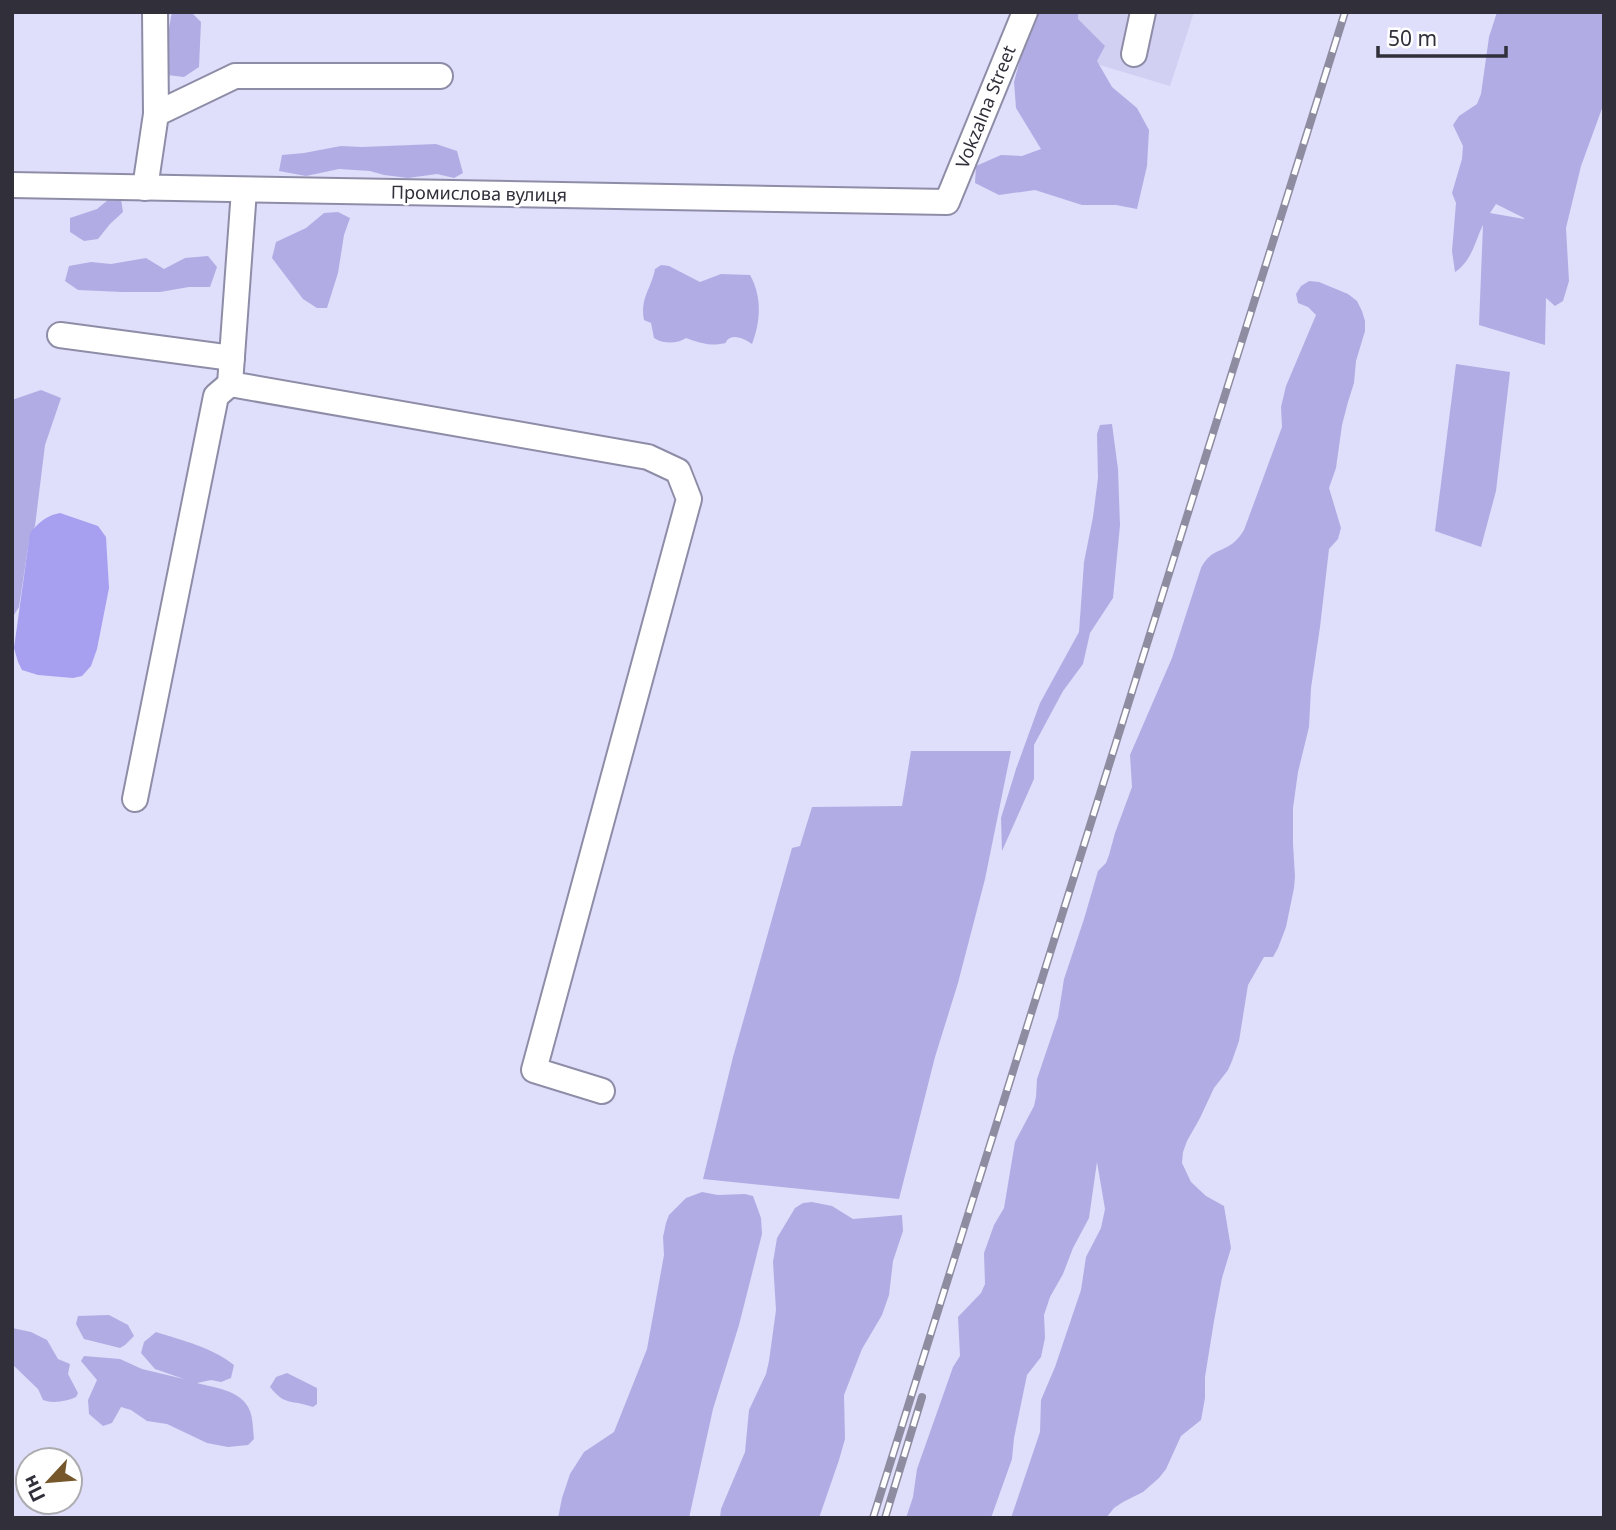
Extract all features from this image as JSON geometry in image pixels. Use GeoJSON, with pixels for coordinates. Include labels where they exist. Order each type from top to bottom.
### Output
{"type":"FeatureCollection","features":[{"type":"Feature","properties":{"kind":"street"},"geometry":{"type":"LineString","coordinates":[[145,188],[156,114],[155,12]]}},
{"type":"Feature","properties":{"kind":"street","name":"Vokzalna Street"},"geometry":{"type":"LineString","coordinates":[[947,202],[1024,12]]}},
{"type":"Feature","properties":{"kind":"street"},"geometry":{"type":"LineString","coordinates":[[1134,54],[1143,12]]}},
{"type":"Feature","properties":{"kind":"street"},"geometry":{"type":"LineString","coordinates":[[156,114],[235,76],[440,76]]}},
{"type":"Feature","properties":{"kind":"street","name":"Промислова вулиця"},"geometry":{"type":"LineString","coordinates":[[12,185],[947,202]]}},
{"type":"Feature","properties":{"kind":"street"},"geometry":{"type":"LineString","coordinates":[[135,799],[216,396],[230,384],[244,190]]}},
{"type":"Feature","properties":{"kind":"street"},"geometry":{"type":"LineString","coordinates":[[60,335],[232,358]]}},
{"type":"Feature","properties":{"kind":"street"},"geometry":{"type":"LineString","coordinates":[[230,384],[648,457],[678,471],[690,499],[534,1070],[602,1091]]}},
{"type":"Feature","properties":{"kind":"shaded area"},"geometry":{"type":"Polygon","coordinates":[[[172,12],[191,12],[201,22],[199,67],[184,77],[167,75],[164,55],[172,12]]]}},
{"type":"Feature","properties":{"kind":"shaded area"},"geometry":{"type":"Polygon","coordinates":[[[1033,12],[1078,12],[1078,19],[1105,46],[1097,61],[1112,87],[1137,108],[1149,130],[1147,166],[1137,209],[1116,205],[1082,205],[1035,190],[999,195],[975,183],[976,166],[1001,155],[1022,156],[1041,149],[1016,108],[1014,82],[1033,12]]]}},
{"type":"Feature","properties":{"kind":"shaded area"},"geometry":{"type":"Polygon","coordinates":[[[1046,12],[1194,12],[1170,86],[1036,46],[1046,12]]]}},
{"type":"Feature","properties":{"kind":"shaded area"},"geometry":{"type":"Polygon","coordinates":[[[1497,12],[1604,12],[1604,103],[1581,166],[1566,228],[1569,281],[1563,301],[1555,306],[1546,298],[1545,345],[1479,325],[1483,225],[1469,257],[1455,272],[1452,251],[1456,203],[1452,193],[1463,146],[1453,125],[1459,116],[1477,104],[1481,94],[1489,37],[1497,12]],[[1496,204],[1490,213],[1524,219],[1496,204]]]}},
{"type":"Feature","properties":{"kind":"shaded area"},"geometry":{"type":"Polygon","coordinates":[[[436,144],[457,151],[463,173],[454,178],[437,174],[408,178],[339,169],[306,176],[279,171],[282,155],[341,146],[436,144]]]}},
{"type":"Feature","properties":{"kind":"shaded area"},"geometry":{"type":"Polygon","coordinates":[[[121,199],[123,212],[98,239],[84,241],[70,232],[70,218],[97,209],[108,200],[121,199]]]}},
{"type":"Feature","properties":{"kind":"shaded area"},"geometry":{"type":"Polygon","coordinates":[[[338,212],[350,218],[344,235],[338,273],[327,308],[317,308],[303,299],[272,258],[276,242],[306,228],[324,213],[338,212]]]}},
{"type":"Feature","properties":{"kind":"shaded area"},"geometry":{"type":"Polygon","coordinates":[[[208,256],[217,267],[210,287],[160,292],[122,292],[78,290],[65,281],[69,266],[91,262],[111,264],[146,258],[164,269],[185,258],[208,256]]]}},
{"type":"Feature","properties":{"kind":"shaded area"},"geometry":{"type":"Polygon","coordinates":[[[661,265],[669,266],[700,282],[721,274],[750,275],[757,291],[759,309],[752,344],[736,337],[716,344],[686,338],[670,342],[654,338],[651,323],[644,320],[643,305],[655,269],[661,265]]]}},
{"type":"Feature","properties":{"kind":"shaded area"},"geometry":{"type":"Polygon","coordinates":[[[1309,281],[1319,282],[1348,294],[1357,301],[1365,321],[1365,331],[1342,425],[1336,468],[1329,488],[1341,528],[1338,539],[1329,549],[1311,688],[1309,727],[1293,808],[1295,877],[1286,927],[1273,957],[1264,957],[1248,985],[1239,1041],[1232,1061],[1214,1088],[1183,1152],[1182,1163],[1191,1182],[1206,1196],[1224,1206],[1231,1248],[1214,1321],[1201,1420],[1181,1436],[1159,1478],[1143,1492],[1114,1508],[1106,1518],[1011,1518],[1040,1432],[1041,1400],[1081,1290],[1086,1257],[1101,1228],[1105,1209],[1097,1162],[1089,1218],[1050,1297],[1044,1315],[1045,1338],[1041,1357],[1027,1375],[1012,1459],[991,1518],[906,1518],[913,1497],[917,1469],[953,1367],[960,1356],[958,1317],[981,1293],[985,1284],[984,1253],[994,1225],[1004,1208],[1015,1142],[1034,1106],[1037,1079],[1058,1017],[1064,979],[1098,871],[1106,863],[1132,787],[1130,755],[1172,658],[1204,562],[1211,555],[1232,544],[1244,530],[1282,427],[1281,407],[1286,386],[1316,315],[1308,307],[1298,303],[1296,294],[1301,286],[1309,281]]]}},
{"type":"Feature","properties":{"kind":"shaded area"},"geometry":{"type":"Polygon","coordinates":[[[1456,364],[1510,372],[1496,491],[1481,547],[1435,531],[1456,364]]]}},
{"type":"Feature","properties":{"kind":"shaded area"},"geometry":{"type":"Polygon","coordinates":[[[41,390],[61,398],[45,445],[35,526],[29,541],[19,607],[12,618],[12,400],[41,390]]]}},
{"type":"Feature","properties":{"kind":"shaded area"},"geometry":{"type":"Polygon","coordinates":[[[1112,424],[1118,469],[1120,525],[1113,598],[1090,633],[1083,664],[1063,691],[1034,745],[1034,779],[1002,851],[1001,818],[1016,769],[1040,703],[1079,632],[1084,562],[1098,478],[1097,434],[1100,425],[1112,424]]]}},
{"type":"Feature","properties":{"kind":"shaded area"},"geometry":{"type":"Polygon","coordinates":[[[60,513],[98,526],[106,537],[109,588],[97,649],[91,666],[82,676],[73,678],[38,675],[22,670],[14,648],[30,533],[43,520],[60,513]]]}},
{"type":"Feature","properties":{"kind":"shaded area"},"geometry":{"type":"Polygon","coordinates":[[[911,751],[1011,751],[985,879],[899,1199],[703,1179],[733,1057],[792,848],[800,846],[812,807],[902,806],[911,751]]]}},
{"type":"Feature","properties":{"kind":"shaded area"},"geometry":{"type":"Polygon","coordinates":[[[702,1192],[753,1196],[761,1218],[762,1234],[739,1325],[713,1409],[689,1518],[558,1518],[570,1474],[584,1452],[614,1432],[647,1349],[664,1255],[663,1237],[669,1215],[686,1198],[702,1192]]]}},
{"type":"Feature","properties":{"kind":"shaded area"},"geometry":{"type":"Polygon","coordinates":[[[812,1202],[832,1206],[853,1219],[902,1215],[903,1231],[893,1261],[889,1295],[882,1315],[862,1349],[844,1395],[845,1439],[819,1518],[720,1518],[721,1509],[745,1452],[749,1410],[766,1374],[769,1361],[776,1310],[773,1262],[777,1238],[795,1208],[812,1202]]]}},
{"type":"Feature","properties":{"kind":"shaded area"},"geometry":{"type":"Polygon","coordinates":[[[109,1315],[128,1325],[134,1336],[120,1348],[84,1339],[76,1324],[78,1316],[109,1315]]]}},
{"type":"Feature","properties":{"kind":"shaded area"},"geometry":{"type":"Polygon","coordinates":[[[12,1328],[31,1332],[47,1340],[58,1359],[70,1364],[68,1374],[78,1393],[76,1397],[60,1402],[43,1400],[38,1389],[12,1364],[12,1328]]]}},
{"type":"Feature","properties":{"kind":"shaded area"},"geometry":{"type":"Polygon","coordinates":[[[156,1332],[207,1349],[234,1365],[231,1378],[221,1382],[211,1380],[197,1383],[234,1394],[246,1404],[252,1417],[254,1439],[248,1445],[228,1447],[207,1443],[167,1424],[147,1421],[121,1407],[112,1423],[103,1426],[89,1414],[88,1400],[97,1380],[81,1361],[84,1356],[120,1359],[142,1369],[184,1379],[155,1369],[141,1353],[144,1342],[156,1332]]]}},
{"type":"Feature","properties":{"kind":"shaded area"},"geometry":{"type":"Polygon","coordinates":[[[287,1373],[317,1388],[317,1404],[313,1407],[289,1401],[280,1397],[270,1387],[276,1377],[287,1373]]]}},
{"type":"Feature","properties":{"kind":"railway"},"geometry":{"type":"LineString","coordinates":[[873,1518],[1345,12]]}},
{"type":"Feature","properties":{"kind":"railway"},"geometry":{"type":"LineString","coordinates":[[885,1518],[922,1397]]}}]}
